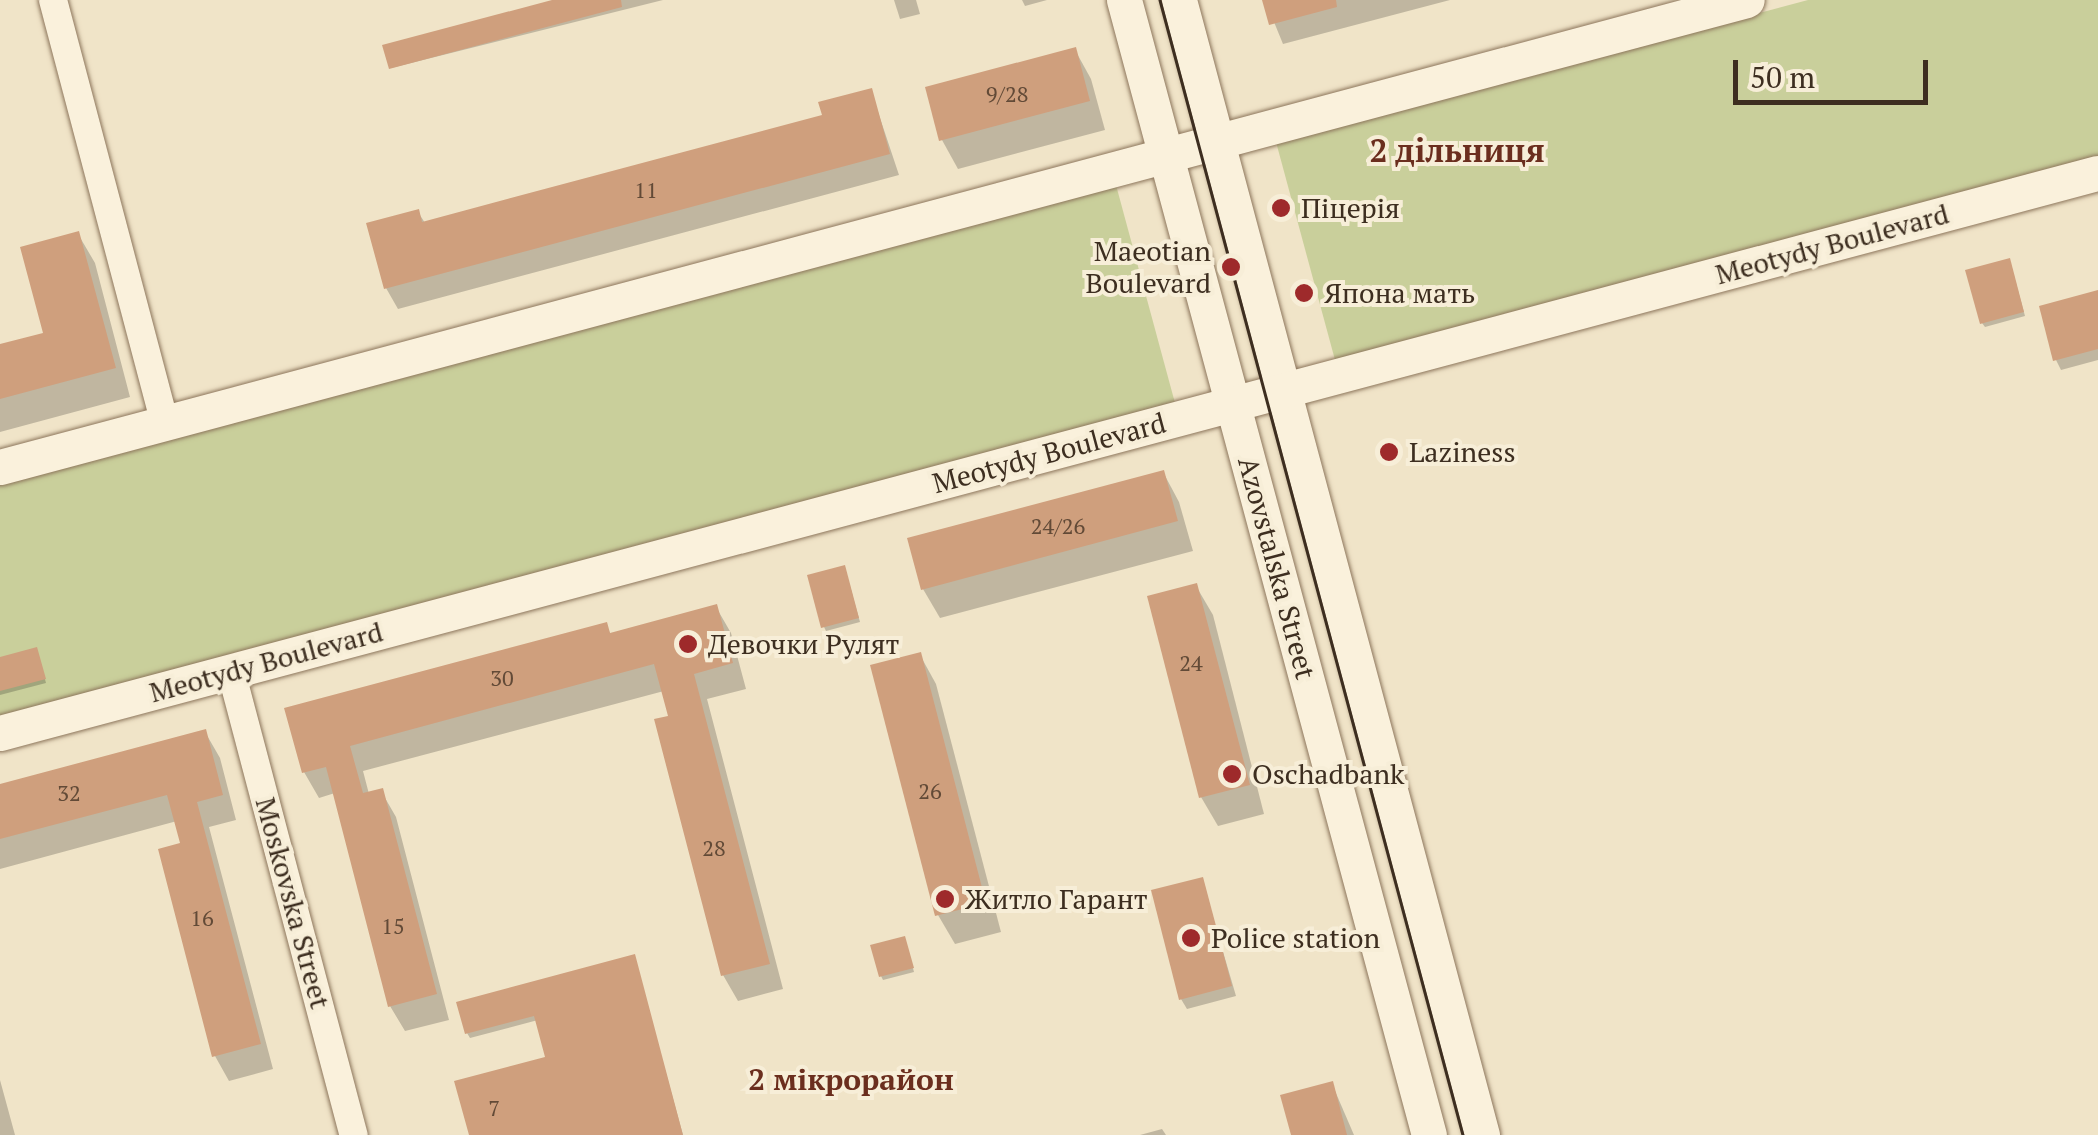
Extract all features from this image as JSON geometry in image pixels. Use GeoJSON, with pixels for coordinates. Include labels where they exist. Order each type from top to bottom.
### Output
{"type":"FeatureCollection","features":[{"type":"Feature","properties":{"kind":"street"},"geometry":{"type":"LineString","coordinates":[[53,0],[166,422]]}},
{"type":"Feature","properties":{"kind":"street","name":"Azovstalska Street"},"geometry":{"type":"LineString","coordinates":[[1124,0],[1429,1135]]}},
{"type":"Feature","properties":{"kind":"street","name":"Azovstalska Street"},"geometry":{"type":"LineString","coordinates":[[1180,0],[1482,1135]]}},
{"type":"Feature","properties":{"kind":"street"},"geometry":{"type":"LineString","coordinates":[[0,467],[1747,0]]}},
{"type":"Feature","properties":{"kind":"street","name":"Meotydy Boulevard"},"geometry":{"type":"LineString","coordinates":[[0,733],[2098,172]]}},
{"type":"Feature","properties":{"kind":"street","name":"Moskovska Street"},"geometry":{"type":"LineString","coordinates":[[232,671],[354,1135]]}},
{"type":"Feature","properties":{"kind":"green space"},"geometry":{"type":"Polygon","coordinates":[[[1808,0],[2098,0],[2098,156],[1335,360],[1276,142],[1808,0]]]}},
{"type":"Feature","properties":{"kind":"green space"},"geometry":{"type":"Polygon","coordinates":[[[1116,185],[1175,403],[0,717],[0,483],[1116,185]]]}},
{"type":"Feature","properties":{"kind":"building"},"geometry":{"type":"Polygon","coordinates":[[[552,0],[621,0],[622,7],[389,69],[382,45],[552,0]]]}},
{"type":"Feature","properties":{"kind":"building"},"geometry":{"type":"Polygon","coordinates":[[[1262,0],[1336,0],[1337,7],[1269,25],[1262,0]]]}},
{"type":"Feature","properties":{"kind":"building"},"geometry":{"type":"Polygon","coordinates":[[[1076,47],[1090,101],[939,141],[925,87],[1076,47]]]}},
{"type":"Feature","properties":{"kind":"building"},"geometry":{"type":"Polygon","coordinates":[[[872,88],[890,154],[384,289],[366,223],[419,209],[422,222],[822,115],[818,102],[872,88]]]}},
{"type":"Feature","properties":{"kind":"building"},"geometry":{"type":"Polygon","coordinates":[[[79,231],[116,368],[0,399],[0,344],[43,333],[20,247],[79,231]]]}},
{"type":"Feature","properties":{"kind":"building"},"geometry":{"type":"Polygon","coordinates":[[[2010,258],[2024,312],[1980,324],[1965,270],[2010,258]]]}},
{"type":"Feature","properties":{"kind":"building"},"geometry":{"type":"Polygon","coordinates":[[[2098,290],[2098,349],[2053,361],[2039,306],[2098,290]]]}},
{"type":"Feature","properties":{"kind":"building"},"geometry":{"type":"Polygon","coordinates":[[[1164,470],[1178,521],[921,590],[907,538],[1164,470]]]}},
{"type":"Feature","properties":{"kind":"building"},"geometry":{"type":"Polygon","coordinates":[[[845,565],[859,618],[821,628],[807,575],[845,565]]]}},
{"type":"Feature","properties":{"kind":"building"},"geometry":{"type":"Polygon","coordinates":[[[1197,583],[1250,785],[1199,798],[1147,596],[1197,583]]]}},
{"type":"Feature","properties":{"kind":"building"},"geometry":{"type":"Polygon","coordinates":[[[717,604],[733,663],[694,674],[770,964],[721,976],[654,719],[668,716],[654,664],[350,746],[363,793],[383,788],[437,994],[388,1007],[326,767],[302,773],[284,708],[607,622],[610,633],[717,604]]]}},
{"type":"Feature","properties":{"kind":"building"},"geometry":{"type":"Polygon","coordinates":[[[37,647],[46,679],[0,691],[0,657],[37,647]]]}},
{"type":"Feature","properties":{"kind":"building"},"geometry":{"type":"Polygon","coordinates":[[[921,652],[986,903],[935,916],[870,665],[921,652]]]}},
{"type":"Feature","properties":{"kind":"building"},"geometry":{"type":"Polygon","coordinates":[[[206,729],[223,795],[197,802],[261,1044],[212,1057],[158,849],[180,843],[167,795],[0,839],[0,784],[206,729]]]}},
{"type":"Feature","properties":{"kind":"building"},"geometry":{"type":"Polygon","coordinates":[[[1203,877],[1232,986],[1179,1000],[1151,890],[1203,877]]]}},
{"type":"Feature","properties":{"kind":"building"},"geometry":{"type":"Polygon","coordinates":[[[905,936],[914,968],[879,977],[870,945],[905,936]]]}},
{"type":"Feature","properties":{"kind":"building"},"geometry":{"type":"Polygon","coordinates":[[[635,954],[683,1135],[469,1135],[454,1081],[545,1057],[534,1016],[465,1034],[456,1002],[635,954]]]}},
{"type":"Feature","properties":{"kind":"building"},"geometry":{"type":"Polygon","coordinates":[[[1333,1081],[1347,1135],[1291,1135],[1280,1095],[1333,1081]]]}},
{"type":"Feature","properties":{"kind":"tram line"},"geometry":{"type":"LineString","coordinates":[[1160,0],[1463,1135]]}},
{"type":"Feature","properties":{"kind":"place","name":"Піцерія"},"geometry":{"type":"Point","coordinates":[1281,208]}},
{"type":"Feature","properties":{"kind":"place","name":"Maeotian Boulevard"},"geometry":{"type":"Point","coordinates":[1231,267]}},
{"type":"Feature","properties":{"kind":"place","name":"Япона мать"},"geometry":{"type":"Point","coordinates":[1304,293]}},
{"type":"Feature","properties":{"kind":"place","name":"Laziness"},"geometry":{"type":"Point","coordinates":[1389,452]}},
{"type":"Feature","properties":{"kind":"place","name":"Девочки Рулят"},"geometry":{"type":"Point","coordinates":[688,644]}},
{"type":"Feature","properties":{"kind":"place","name":"Oschadbank"},"geometry":{"type":"Point","coordinates":[1232,774]}},
{"type":"Feature","properties":{"kind":"place","name":"Житло Гарант"},"geometry":{"type":"Point","coordinates":[945,899]}},
{"type":"Feature","properties":{"kind":"place","name":"Police station"},"geometry":{"type":"Point","coordinates":[1191,938]}},
{"type":"Feature","properties":{"kind":"district","name":"2 дільниця"},"geometry":{"type":"Point","coordinates":[1457,150]}},
{"type":"Feature","properties":{"kind":"district","name":"2 мікрорайон"},"geometry":{"type":"Point","coordinates":[851,1079]}}]}
